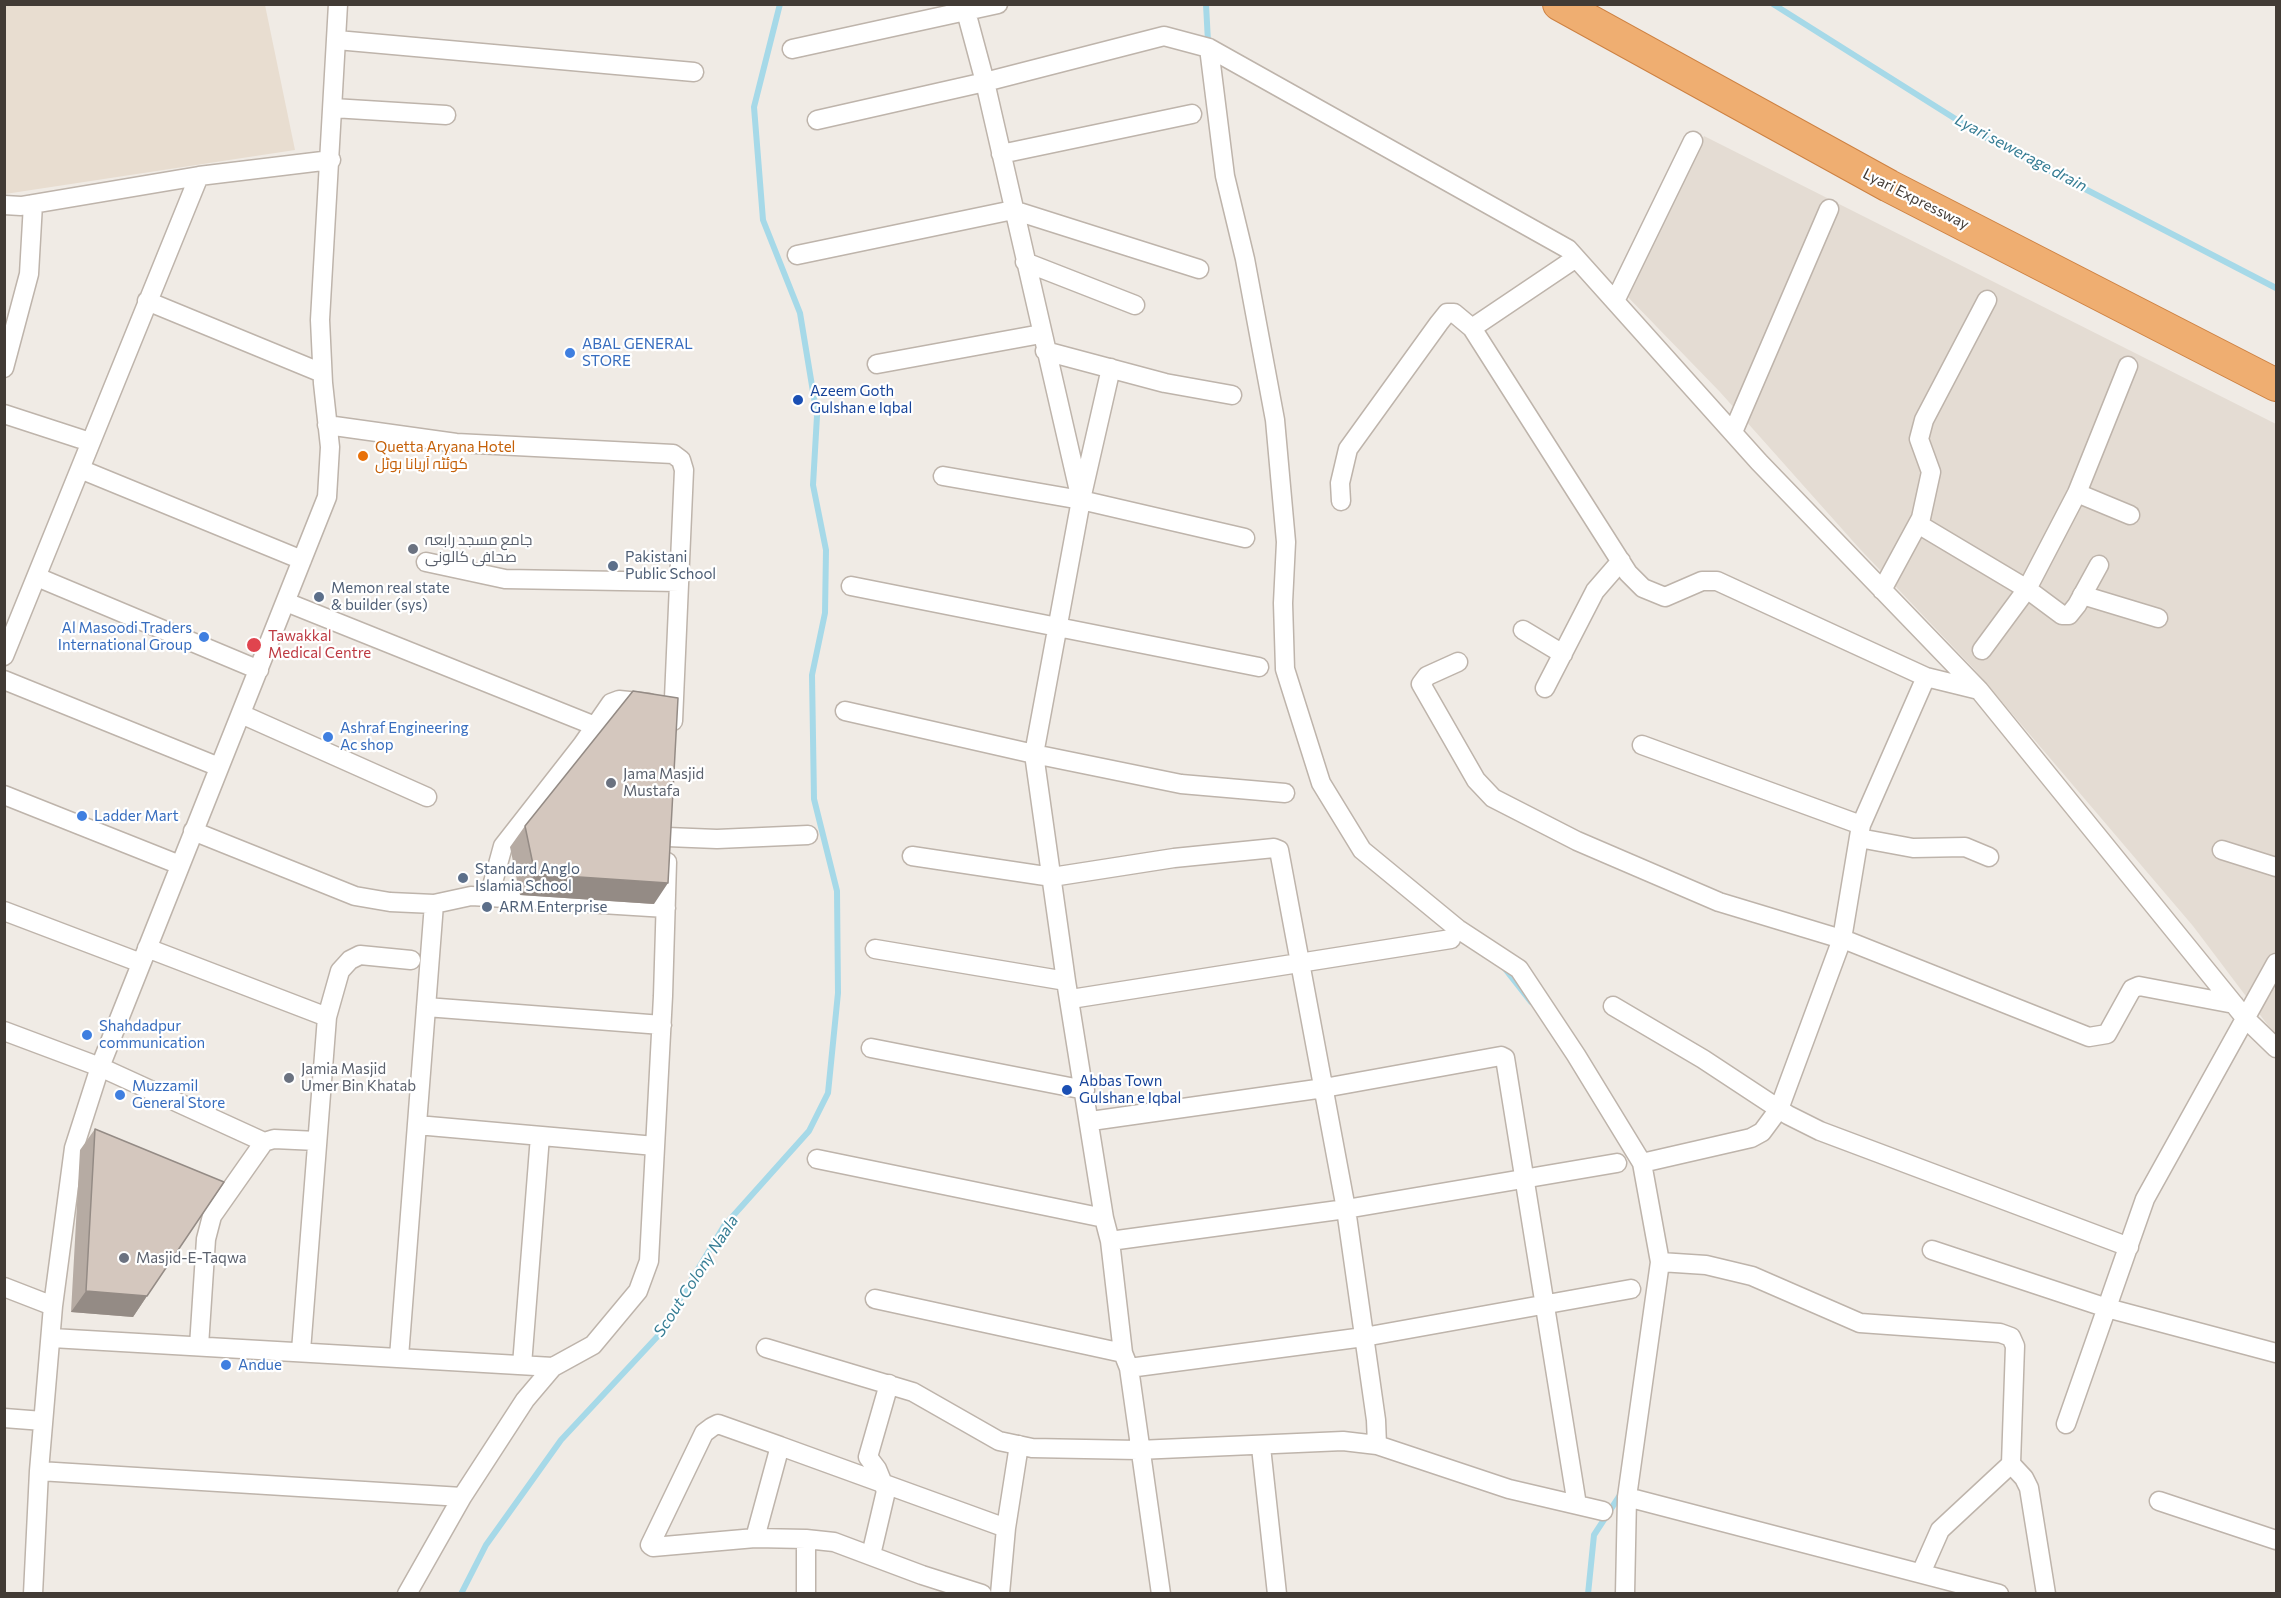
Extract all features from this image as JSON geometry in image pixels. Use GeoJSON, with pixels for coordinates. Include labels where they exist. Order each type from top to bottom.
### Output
{"type":"FeatureCollection","features":[{"type":"Feature","properties":{"kind":"highway","name":"Lyari Expressway"},"geometry":{"type":"LineString","coordinates":[[1559,4],[1888,186],[2277,386]]}},
{"type":"Feature","properties":{"kind":"street"},"geometry":{"type":"LineString","coordinates":[[33,1593],[39,1471],[52,1338],[52,1306],[74,1148],[100,1067],[327,497],[330,447],[322,373],[321,320],[338,4]]}},
{"type":"Feature","properties":{"kind":"street"},"geometry":{"type":"LineString","coordinates":[[792,49],[965,9],[998,4]]}},
{"type":"Feature","properties":{"kind":"street"},"geometry":{"type":"LineString","coordinates":[[965,9],[985,82],[1081,500]]}},
{"type":"Feature","properties":{"kind":"street"},"geometry":{"type":"LineString","coordinates":[[817,120],[985,82],[1164,36],[1209,48],[1568,249],[1732,432],[1978,690],[2246,1019],[2277,1048]]}},
{"type":"Feature","properties":{"kind":"street"},"geometry":{"type":"LineString","coordinates":[[337,40],[694,72]]}},
{"type":"Feature","properties":{"kind":"street"},"geometry":{"type":"LineString","coordinates":[[1209,48],[1226,176],[1245,260],[1275,420],[1286,542],[1283,603],[1285,669],[1321,783],[1362,850],[1458,929],[1519,969],[1576,1055],[1642,1163],[1660,1262],[1627,1497],[1625,1593]]}},
{"type":"Feature","properties":{"kind":"street"},"geometry":{"type":"LineString","coordinates":[[333,108],[446,115]]}},
{"type":"Feature","properties":{"kind":"street"},"geometry":{"type":"LineString","coordinates":[[1001,154],[1192,114]]}},
{"type":"Feature","properties":{"kind":"street"},"geometry":{"type":"LineString","coordinates":[[1615,301],[1693,141]]}},
{"type":"Feature","properties":{"kind":"street"},"geometry":{"type":"LineString","coordinates":[[4,205],[33,204],[199,176],[331,160]]}},
{"type":"Feature","properties":{"kind":"street"},"geometry":{"type":"LineString","coordinates":[[4,656],[199,176]]}},
{"type":"Feature","properties":{"kind":"street"},"geometry":{"type":"LineString","coordinates":[[4,368],[29,274],[33,204]]}},
{"type":"Feature","properties":{"kind":"street"},"geometry":{"type":"LineString","coordinates":[[1732,432],[1829,209]]}},
{"type":"Feature","properties":{"kind":"street"},"geometry":{"type":"LineString","coordinates":[[797,255],[1013,210],[1199,269]]}},
{"type":"Feature","properties":{"kind":"street"},"geometry":{"type":"LineString","coordinates":[[1472,328],[1576,258]]}},
{"type":"Feature","properties":{"kind":"street"},"geometry":{"type":"LineString","coordinates":[[1025,262],[1135,305]]}},
{"type":"Feature","properties":{"kind":"street"},"geometry":{"type":"LineString","coordinates":[[1882,590],[1918,524],[1931,472],[1919,439],[1924,420],[1987,300]]}},
{"type":"Feature","properties":{"kind":"street"},"geometry":{"type":"LineString","coordinates":[[147,302],[322,373]]}},
{"type":"Feature","properties":{"kind":"street"},"geometry":{"type":"LineString","coordinates":[[1341,501],[1340,483],[1348,449],[1439,323],[1447,314],[1454,313],[1472,328],[1628,573],[1654,594],[1665,597],[1702,581],[1717,581],[1926,677],[1978,690]]}},
{"type":"Feature","properties":{"kind":"street"},"geometry":{"type":"LineString","coordinates":[[877,364],[1043,342],[1111,368],[1174,386],[1232,395]]}},
{"type":"Feature","properties":{"kind":"street"},"geometry":{"type":"LineString","coordinates":[[1982,650],[2027,589],[2077,493],[2128,366]]}},
{"type":"Feature","properties":{"kind":"street"},"geometry":{"type":"LineString","coordinates":[[1111,368],[1081,500],[1059,629],[1034,754],[1104,1218],[1110,1241],[1138,1450],[1161,1593]]}},
{"type":"Feature","properties":{"kind":"street"},"geometry":{"type":"LineString","coordinates":[[4,414],[90,442]]}},
{"type":"Feature","properties":{"kind":"street"},"geometry":{"type":"LineString","coordinates":[[327,425],[456,443],[673,454],[681,460],[684,470],[672,742]]}},
{"type":"Feature","properties":{"kind":"street"},"geometry":{"type":"LineString","coordinates":[[80,470],[303,560]]}},
{"type":"Feature","properties":{"kind":"street"},"geometry":{"type":"LineString","coordinates":[[943,476],[1081,500],[1245,538]]}},
{"type":"Feature","properties":{"kind":"street"},"geometry":{"type":"LineString","coordinates":[[2077,493],[2130,515]]}},
{"type":"Feature","properties":{"kind":"street"},"geometry":{"type":"LineString","coordinates":[[1918,524],[2027,589],[2062,615],[2069,615],[2099,565]]}},
{"type":"Feature","properties":{"kind":"street"},"geometry":{"type":"LineString","coordinates":[[1545,688],[1595,591],[1621,561]]}},
{"type":"Feature","properties":{"kind":"street"},"geometry":{"type":"LineString","coordinates":[[426,562],[504,579],[679,582]]}},
{"type":"Feature","properties":{"kind":"street"},"geometry":{"type":"LineString","coordinates":[[37,577],[259,670]]}},
{"type":"Feature","properties":{"kind":"street"},"geometry":{"type":"LineString","coordinates":[[851,586],[1259,667]]}},
{"type":"Feature","properties":{"kind":"street"},"geometry":{"type":"LineString","coordinates":[[2082,595],[2158,618]]}},
{"type":"Feature","properties":{"kind":"street"},"geometry":{"type":"LineString","coordinates":[[286,602],[595,726]]}},
{"type":"Feature","properties":{"kind":"street"},"geometry":{"type":"LineString","coordinates":[[1522,630],[1563,654]]}},
{"type":"Feature","properties":{"kind":"street"},"geometry":{"type":"LineString","coordinates":[[1458,662],[1427,676],[1421,684],[1476,780],[1493,798],[1577,841],[1719,902],[1842,939],[2089,1038],[2107,1034],[2132,989],[2139,986],[2234,1004]]}},
{"type":"Feature","properties":{"kind":"street"},"geometry":{"type":"LineString","coordinates":[[1642,1163],[1751,1138],[1762,1132],[1779,1109],[1842,939],[1860,832],[1926,677]]}},
{"type":"Feature","properties":{"kind":"street"},"geometry":{"type":"LineString","coordinates":[[4,680],[219,767]]}},
{"type":"Feature","properties":{"kind":"street"},"geometry":{"type":"LineString","coordinates":[[489,897],[502,846],[611,703],[619,700],[673,706]]}},
{"type":"Feature","properties":{"kind":"street"},"geometry":{"type":"LineString","coordinates":[[845,711],[1034,754],[1181,784],[1285,793]]}},
{"type":"Feature","properties":{"kind":"street"},"geometry":{"type":"LineString","coordinates":[[241,714],[427,797]]}},
{"type":"Feature","properties":{"kind":"street"},"geometry":{"type":"LineString","coordinates":[[1642,745],[1860,832],[1913,848],[1965,847],[1989,857]]}},
{"type":"Feature","properties":{"kind":"street"},"geometry":{"type":"LineString","coordinates":[[4,795],[180,865]]}},
{"type":"Feature","properties":{"kind":"street"},"geometry":{"type":"LineString","coordinates":[[407,1593],[462,1497],[525,1400],[553,1367],[593,1345],[638,1291],[649,1262],[662,1025],[668,813]]}},
{"type":"Feature","properties":{"kind":"street"},"geometry":{"type":"LineString","coordinates":[[193,831],[355,896],[390,902],[434,904],[471,897],[489,897],[666,908]]}},
{"type":"Feature","properties":{"kind":"street"},"geometry":{"type":"LineString","coordinates":[[667,837],[717,839],[808,835]]}},
{"type":"Feature","properties":{"kind":"street"},"geometry":{"type":"LineString","coordinates":[[912,856],[1052,877],[1174,858],[1279,849],[1346,1209],[1377,1445]]}},
{"type":"Feature","properties":{"kind":"street"},"geometry":{"type":"LineString","coordinates":[[2222,850],[2277,867]]}},
{"type":"Feature","properties":{"kind":"street"},"geometry":{"type":"LineString","coordinates":[[399,1357],[434,904]]}},
{"type":"Feature","properties":{"kind":"street"},"geometry":{"type":"LineString","coordinates":[[4,911],[327,1017]]}},
{"type":"Feature","properties":{"kind":"street"},"geometry":{"type":"LineString","coordinates":[[875,949],[1069,990],[1301,963],[1451,939]]}},
{"type":"Feature","properties":{"kind":"street"},"geometry":{"type":"LineString","coordinates":[[301,1351],[327,1017],[340,971],[350,960],[360,955],[411,960]]}},
{"type":"Feature","properties":{"kind":"street"},"geometry":{"type":"LineString","coordinates":[[2066,1424],[2145,1199],[2277,963]]}},
{"type":"Feature","properties":{"kind":"street"},"geometry":{"type":"LineString","coordinates":[[1613,1006],[1703,1059],[1779,1109],[1820,1131],[2129,1247]]}},
{"type":"Feature","properties":{"kind":"street"},"geometry":{"type":"LineString","coordinates":[[426,1007],[662,1025]]}},
{"type":"Feature","properties":{"kind":"street"},"geometry":{"type":"LineString","coordinates":[[4,1031],[100,1067],[264,1142]]}},
{"type":"Feature","properties":{"kind":"street"},"geometry":{"type":"LineString","coordinates":[[871,1048],[1085,1090]]}},
{"type":"Feature","properties":{"kind":"street"},"geometry":{"type":"LineString","coordinates":[[1091,1121],[1324,1088],[1501,1056],[1505,1058],[1527,1178],[1577,1505]]}},
{"type":"Feature","properties":{"kind":"street"},"geometry":{"type":"LineString","coordinates":[[417,1125],[655,1146]]}},
{"type":"Feature","properties":{"kind":"street"},"geometry":{"type":"LineString","coordinates":[[522,1365],[540,1136]]}},
{"type":"Feature","properties":{"kind":"street"},"geometry":{"type":"LineString","coordinates":[[199,1346],[206,1239],[212,1216],[264,1142],[274,1139],[317,1141]]}},
{"type":"Feature","properties":{"kind":"street"},"geometry":{"type":"LineString","coordinates":[[817,1159],[1104,1218]]}},
{"type":"Feature","properties":{"kind":"street"},"geometry":{"type":"LineString","coordinates":[[1110,1241],[1346,1209],[1617,1163]]}},
{"type":"Feature","properties":{"kind":"street"},"geometry":{"type":"LineString","coordinates":[[1932,1250],[2107,1308],[2277,1353]]}},
{"type":"Feature","properties":{"kind":"street"},"geometry":{"type":"LineString","coordinates":[[1660,1262],[1706,1265],[1752,1276],[1860,1323],[2000,1333],[2011,1337],[2015,1346],[2011,1464],[2024,1478],[2029,1488],[2046,1593]]}},
{"type":"Feature","properties":{"kind":"street"},"geometry":{"type":"LineString","coordinates":[[4,1287],[52,1306]]}},
{"type":"Feature","properties":{"kind":"street"},"geometry":{"type":"LineString","coordinates":[[875,1299],[1126,1361],[1364,1337],[1631,1289]]}},
{"type":"Feature","properties":{"kind":"street"},"geometry":{"type":"LineString","coordinates":[[52,1338],[553,1367]]}},
{"type":"Feature","properties":{"kind":"street"},"geometry":{"type":"LineString","coordinates":[[766,1348],[913,1392],[999,1441],[1032,1448],[1138,1450],[1261,1447],[1343,1441],[1377,1445],[1509,1489],[1603,1511]]}},
{"type":"Feature","properties":{"kind":"street"},"geometry":{"type":"LineString","coordinates":[[871,1555],[886,1491],[868,1457],[889,1384]]}},
{"type":"Feature","properties":{"kind":"street"},"geometry":{"type":"LineString","coordinates":[[4,1418],[43,1420]]}},
{"type":"Feature","properties":{"kind":"street"},"geometry":{"type":"LineString","coordinates":[[982,1593],[949,1588],[834,1542],[754,1538],[653,1547],[650,1541],[704,1433],[718,1424],[1006,1528]]}},
{"type":"Feature","properties":{"kind":"street"},"geometry":{"type":"LineString","coordinates":[[1000,1593],[1006,1528],[1019,1445]]}},
{"type":"Feature","properties":{"kind":"street"},"geometry":{"type":"LineString","coordinates":[[754,1538],[780,1446]]}},
{"type":"Feature","properties":{"kind":"street"},"geometry":{"type":"LineString","coordinates":[[1261,1447],[1277,1593]]}},
{"type":"Feature","properties":{"kind":"street"},"geometry":{"type":"LineString","coordinates":[[1921,1573],[1940,1530],[2011,1464]]}},
{"type":"Feature","properties":{"kind":"street"},"geometry":{"type":"LineString","coordinates":[[39,1471],[462,1497]]}},
{"type":"Feature","properties":{"kind":"street"},"geometry":{"type":"LineString","coordinates":[[1627,1497],[1998,1593]]}},
{"type":"Feature","properties":{"kind":"street"},"geometry":{"type":"LineString","coordinates":[[2159,1501],[2277,1540]]}},
{"type":"Feature","properties":{"kind":"street"},"geometry":{"type":"LineString","coordinates":[[806,1539],[806,1593]]}},
{"type":"Feature","properties":{"kind":"shaded area"},"geometry":{"type":"Polygon","coordinates":[[[4,5],[265,5],[295,150],[5,194],[4,5]]]}},
{"type":"Feature","properties":{"kind":"shaded area"},"geometry":{"type":"Polygon","coordinates":[[[1704,136],[2276,424],[2276,1036],[2193,926],[1974,669],[1859,548],[1720,392],[1623,292],[1704,136]]]}},
{"type":"Feature","properties":{"kind":"building","name":"Jama Masjid Mustafa"},"geometry":{"type":"Polygon","coordinates":[[[633,691],[678,698],[668,883],[535,874],[525,826],[633,691]]]}},
{"type":"Feature","properties":{"kind":"building","name":"Masjid-E-Taqwa"},"geometry":{"type":"Polygon","coordinates":[[[95,1129],[224,1182],[147,1296],[86,1291],[95,1129]]]}},
{"type":"Feature","properties":{"kind":"waterway","name":"Scout Colony Naala"},"geometry":{"type":"LineString","coordinates":[[461,1594],[486,1545],[561,1440],[657,1337],[724,1226],[809,1131],[828,1093],[838,993],[837,891],[814,799],[812,675],[825,613],[826,550],[813,485],[817,416],[800,313],[763,220],[754,107],[780,4]]}},
{"type":"Feature","properties":{"kind":"waterway"},"geometry":{"type":"LineString","coordinates":[[1206,4],[1208,42]]}},
{"type":"Feature","properties":{"kind":"waterway","name":"Lyari sewerage drain"},"geometry":{"type":"LineString","coordinates":[[1773,4],[1981,135],[2276,288]]}},
{"type":"Feature","properties":{"kind":"waterway"},"geometry":{"type":"LineString","coordinates":[[1502,965],[1531,1002]]}},
{"type":"Feature","properties":{"kind":"waterway"},"geometry":{"type":"LineString","coordinates":[[1588,1594],[1594,1535],[1622,1492]]}},
{"type":"Feature","properties":{"kind":"place","name":"ABAL GENERAL STORE"},"geometry":{"type":"Point","coordinates":[570,353]}},
{"type":"Feature","properties":{"kind":"place","name":"Azeem Goth Gulshan e Iqbal"},"geometry":{"type":"Point","coordinates":[798,400]}},
{"type":"Feature","properties":{"kind":"place","name":"Quetta Aryana Hotel کوئٹہ آریانا ہوٹل"},"geometry":{"type":"Point","coordinates":[363,456]}},
{"type":"Feature","properties":{"kind":"place","name":"جامع مسجد رابعہ صحافی کالونی"},"geometry":{"type":"Point","coordinates":[413,549]}},
{"type":"Feature","properties":{"kind":"place","name":"Pakistani Public School"},"geometry":{"type":"Point","coordinates":[613,566]}},
{"type":"Feature","properties":{"kind":"place","name":"Memon real state & builder (sys)"},"geometry":{"type":"Point","coordinates":[319,597]}},
{"type":"Feature","properties":{"kind":"place","name":"Al Masoodi Traders International Group"},"geometry":{"type":"Point","coordinates":[204,637]}},
{"type":"Feature","properties":{"kind":"place","name":"Tawakkal Medical Centre"},"geometry":{"type":"Point","coordinates":[254,645]}},
{"type":"Feature","properties":{"kind":"place","name":"Ashraf Engineering Ac shop"},"geometry":{"type":"Point","coordinates":[328,737]}},
{"type":"Feature","properties":{"kind":"place","name":"Jama Masjid Mustafa"},"geometry":{"type":"Point","coordinates":[611,783]}},
{"type":"Feature","properties":{"kind":"place","name":"Ladder Mart"},"geometry":{"type":"Point","coordinates":[82,816]}},
{"type":"Feature","properties":{"kind":"place","name":"Standard Anglo Islamia School"},"geometry":{"type":"Point","coordinates":[463,878]}},
{"type":"Feature","properties":{"kind":"place","name":"ARM Enterprise"},"geometry":{"type":"Point","coordinates":[487,907]}},
{"type":"Feature","properties":{"kind":"place","name":"Shahdadpur communication"},"geometry":{"type":"Point","coordinates":[87,1035]}},
{"type":"Feature","properties":{"kind":"place","name":"Jamia Masjid Umer Bin Khatab"},"geometry":{"type":"Point","coordinates":[289,1078]}},
{"type":"Feature","properties":{"kind":"place","name":"Abbas Town Gulshan e Iqbal"},"geometry":{"type":"Point","coordinates":[1067,1090]}},
{"type":"Feature","properties":{"kind":"place","name":"Muzzamil General Store"},"geometry":{"type":"Point","coordinates":[120,1095]}},
{"type":"Feature","properties":{"kind":"place","name":"Masjid-E-Taqwa"},"geometry":{"type":"Point","coordinates":[124,1258]}},
{"type":"Feature","properties":{"kind":"place","name":"Andue"},"geometry":{"type":"Point","coordinates":[226,1365]}}]}
